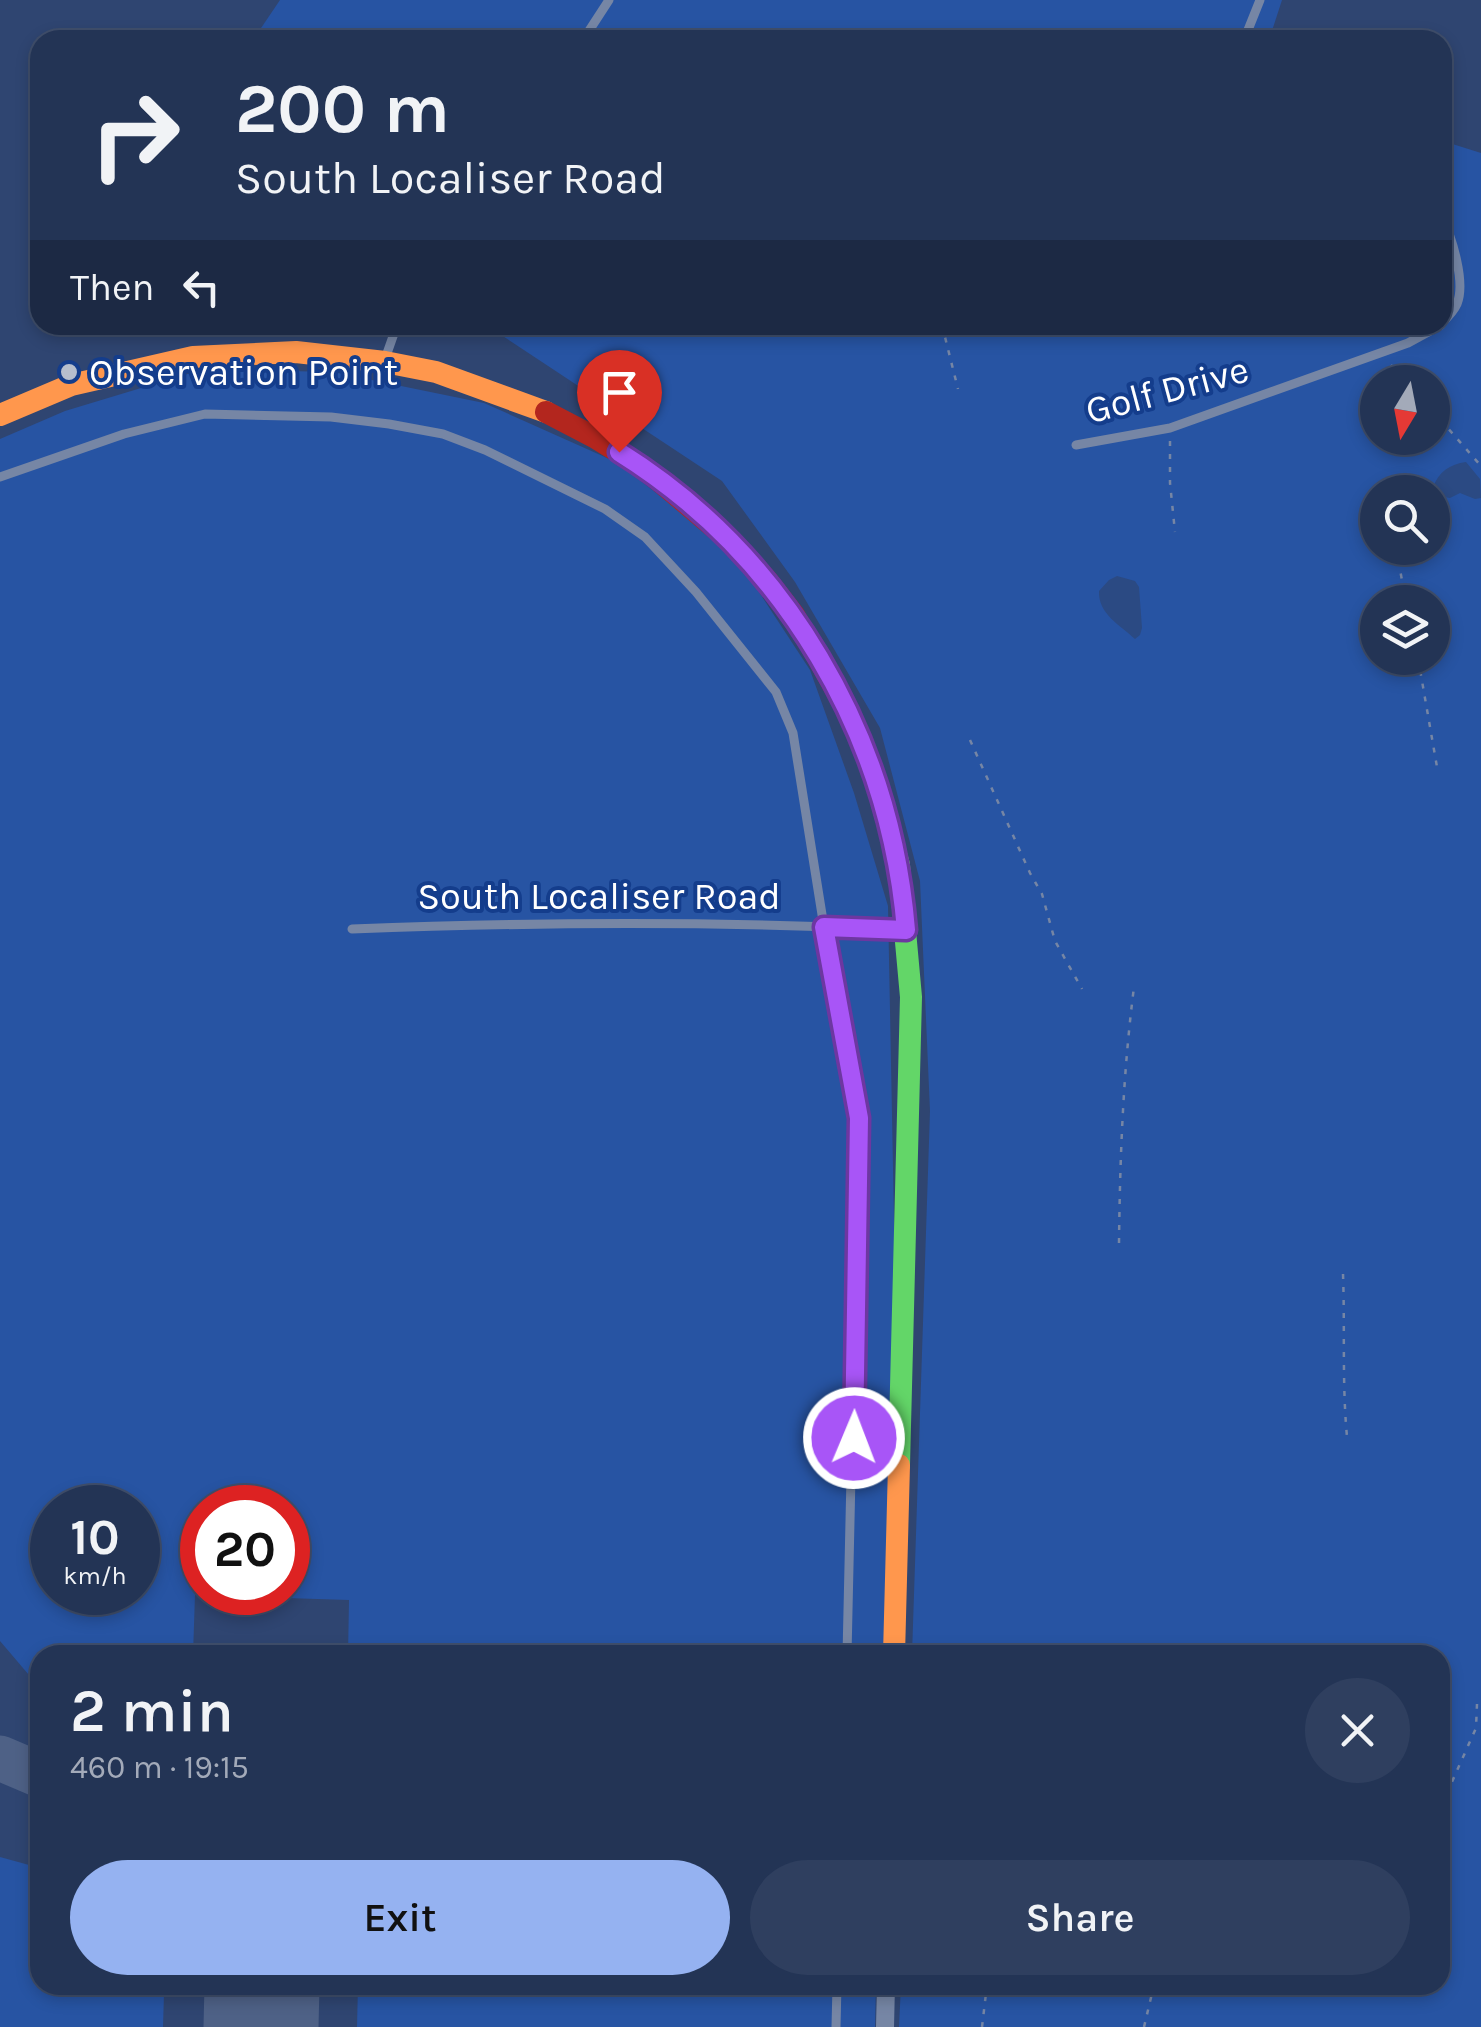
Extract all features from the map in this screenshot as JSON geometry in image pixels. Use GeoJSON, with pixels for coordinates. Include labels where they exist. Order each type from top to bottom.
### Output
{"type":"FeatureCollection","features":[{"type":"Feature","properties":{"kind":"street"},"geometry":{"type":"LineString","coordinates":[[0,415],[70,385],[193,357],[296,352],[436,372],[540,409],[644,468],[728,539],[794,616],[852,719],[873,771],[898,865],[906,930],[911,997],[910,1072],[894,1645]]}},
{"type":"Feature","properties":{"kind":"street"},"geometry":{"type":"LineString","coordinates":[[885,2027],[886,1995]]}},
{"type":"Feature","properties":{"kind":"lane"},"geometry":{"type":"LineString","coordinates":[[590,30],[609,0]]}},
{"type":"Feature","properties":{"kind":"lane"},"geometry":{"type":"LineString","coordinates":[[1248,30],[1260,0]]}},
{"type":"Feature","properties":{"kind":"lane","name":"Golf Drive"},"geometry":{"type":"LineString","coordinates":[[1452,240],[1460,292],[1452,312]]}},
{"type":"Feature","properties":{"kind":"lane"},"geometry":{"type":"LineString","coordinates":[[385,362],[394,335]]}},
{"type":"Feature","properties":{"kind":"lane","name":"Golf Drive"},"geometry":{"type":"LineString","coordinates":[[1076,445],[1170,428],[1422,335]]}},
{"type":"Feature","properties":{"kind":"lane"},"geometry":{"type":"LineString","coordinates":[[0,477],[124,434],[205,414],[331,417],[443,434],[485,450],[605,509],[645,538],[743,648],[776,692],[793,733],[859,1118],[847,1645]]}},
{"type":"Feature","properties":{"kind":"lane","name":"South Localiser Road"},"geometry":{"type":"LineString","coordinates":[[352,928],[491,924],[906,930]]}},
{"type":"Feature","properties":{"kind":"lane"},"geometry":{"type":"LineString","coordinates":[[836,2027],[837,1995]]}},
{"type":"Feature","properties":{"kind":"path"},"geometry":{"type":"LineString","coordinates":[[944,335],[958,389]]}},
{"type":"Feature","properties":{"kind":"path"},"geometry":{"type":"LineString","coordinates":[[1381,352],[1392,365]]}},
{"type":"Feature","properties":{"kind":"path"},"geometry":{"type":"LineString","coordinates":[[1166,375],[1176,532]]}},
{"type":"Feature","properties":{"kind":"path"},"geometry":{"type":"LineString","coordinates":[[1450,431],[1481,466]]}},
{"type":"Feature","properties":{"kind":"path"},"geometry":{"type":"LineString","coordinates":[[1421,675],[1437,767]]}},
{"type":"Feature","properties":{"kind":"path"},"geometry":{"type":"LineString","coordinates":[[970,740],[1042,894],[1055,941],[1082,989]]}},
{"type":"Feature","properties":{"kind":"path"},"geometry":{"type":"LineString","coordinates":[[1120,1243],[1122,1106],[1134,988]]}},
{"type":"Feature","properties":{"kind":"path"},"geometry":{"type":"LineString","coordinates":[[1343,1274],[1343,1398],[1347,1438]]}},
{"type":"Feature","properties":{"kind":"path"},"geometry":{"type":"LineString","coordinates":[[1450,1786],[1476,1728],[1477,1704]]}},
{"type":"Feature","properties":{"kind":"path"},"geometry":{"type":"LineString","coordinates":[[982,2027],[986,1995]]}},
{"type":"Feature","properties":{"kind":"path"},"geometry":{"type":"LineString","coordinates":[[1144,2027],[1152,1995]]}},
{"type":"Feature","properties":{"kind":"shaded area"},"geometry":{"type":"Polygon","coordinates":[[[280,0],[1282,0],[1272,30],[260,30],[280,0]]]}},
{"type":"Feature","properties":{"kind":"shaded area"},"geometry":{"type":"Polygon","coordinates":[[[1452,144],[1481,153],[1481,2027],[899,2027],[901,1995],[1450,1995],[1450,1645],[912,1645],[930,1111],[920,881],[880,728],[795,582],[722,481],[501,335],[1452,335],[1452,144]]]}},
{"type":"Feature","properties":{"kind":"shaded area"},"geometry":{"type":"Polygon","coordinates":[[[204,369],[333,372],[484,403],[616,462],[732,551],[810,670],[854,793],[888,906],[895,1272],[885,1645],[348,1645],[349,1600],[310,1599],[310,1485],[180,1485],[180,1615],[194,1615],[193,1645],[30,1645],[30,1676],[0,1641],[0,439],[65,411],[204,369]]]}},
{"type":"Feature","properties":{"kind":"shaded area"},"geometry":{"type":"Polygon","coordinates":[[[1466,462],[1480,479],[1481,498],[1460,493],[1450,498],[1450,475],[1440,475],[1466,462]]]}},
{"type":"Feature","properties":{"kind":"shaded area"},"geometry":{"type":"Polygon","coordinates":[[[1117,576],[1135,581],[1139,587],[1142,628],[1135,639],[1111,618],[1100,599],[1099,591],[1117,576]]]}},
{"type":"Feature","properties":{"kind":"shaded area"},"geometry":{"type":"Polygon","coordinates":[[[0,1857],[30,1865],[30,1995],[164,1995],[163,2027],[0,2027],[0,1857]]]}},
{"type":"Feature","properties":{"kind":"shaded area"},"geometry":{"type":"Polygon","coordinates":[[[358,1995],[876,1995],[875,2027],[357,2027],[358,1995]]]}},
{"type":"Feature","properties":{"kind":"taxiway"},"geometry":{"type":"LineString","coordinates":[[0,1758],[30,1771]]}},
{"type":"Feature","properties":{"kind":"taxiway"},"geometry":{"type":"LineString","coordinates":[[242,1995],[251,2027]]}},
{"type":"Feature","properties":{"kind":"runway"},"geometry":{"type":"LineString","coordinates":[[261,2027],[262,1995]]}},
{"type":"Feature","properties":{"kind":"traffic: fast"},"geometry":{"type":"LineString","coordinates":[[847,710],[873,771],[899,865],[911,997],[899,1465]]}},
{"type":"Feature","properties":{"kind":"traffic: slow"},"geometry":{"type":"LineString","coordinates":[[0,415],[71,385],[193,357],[296,352],[436,372],[546,412]]}},
{"type":"Feature","properties":{"kind":"traffic: slow"},"geometry":{"type":"LineString","coordinates":[[894,1645],[899,1465]]}},
{"type":"Feature","properties":{"kind":"traffic: jam"},"geometry":{"type":"LineString","coordinates":[[546,412],[644,468],[728,539],[794,615],[847,710]]}},
{"type":"Feature","properties":{"kind":"place","name":"Observation Point"},"geometry":{"type":"Point","coordinates":[69,372]}},
{"type":"Feature","properties":{"kind":"route"},"geometry":{"type":"LineString","coordinates":[[619,452],[644,468],[728,539],[794,616],[852,719],[887,815],[906,930],[824,927],[859,1118],[854,1438]]}}]}
